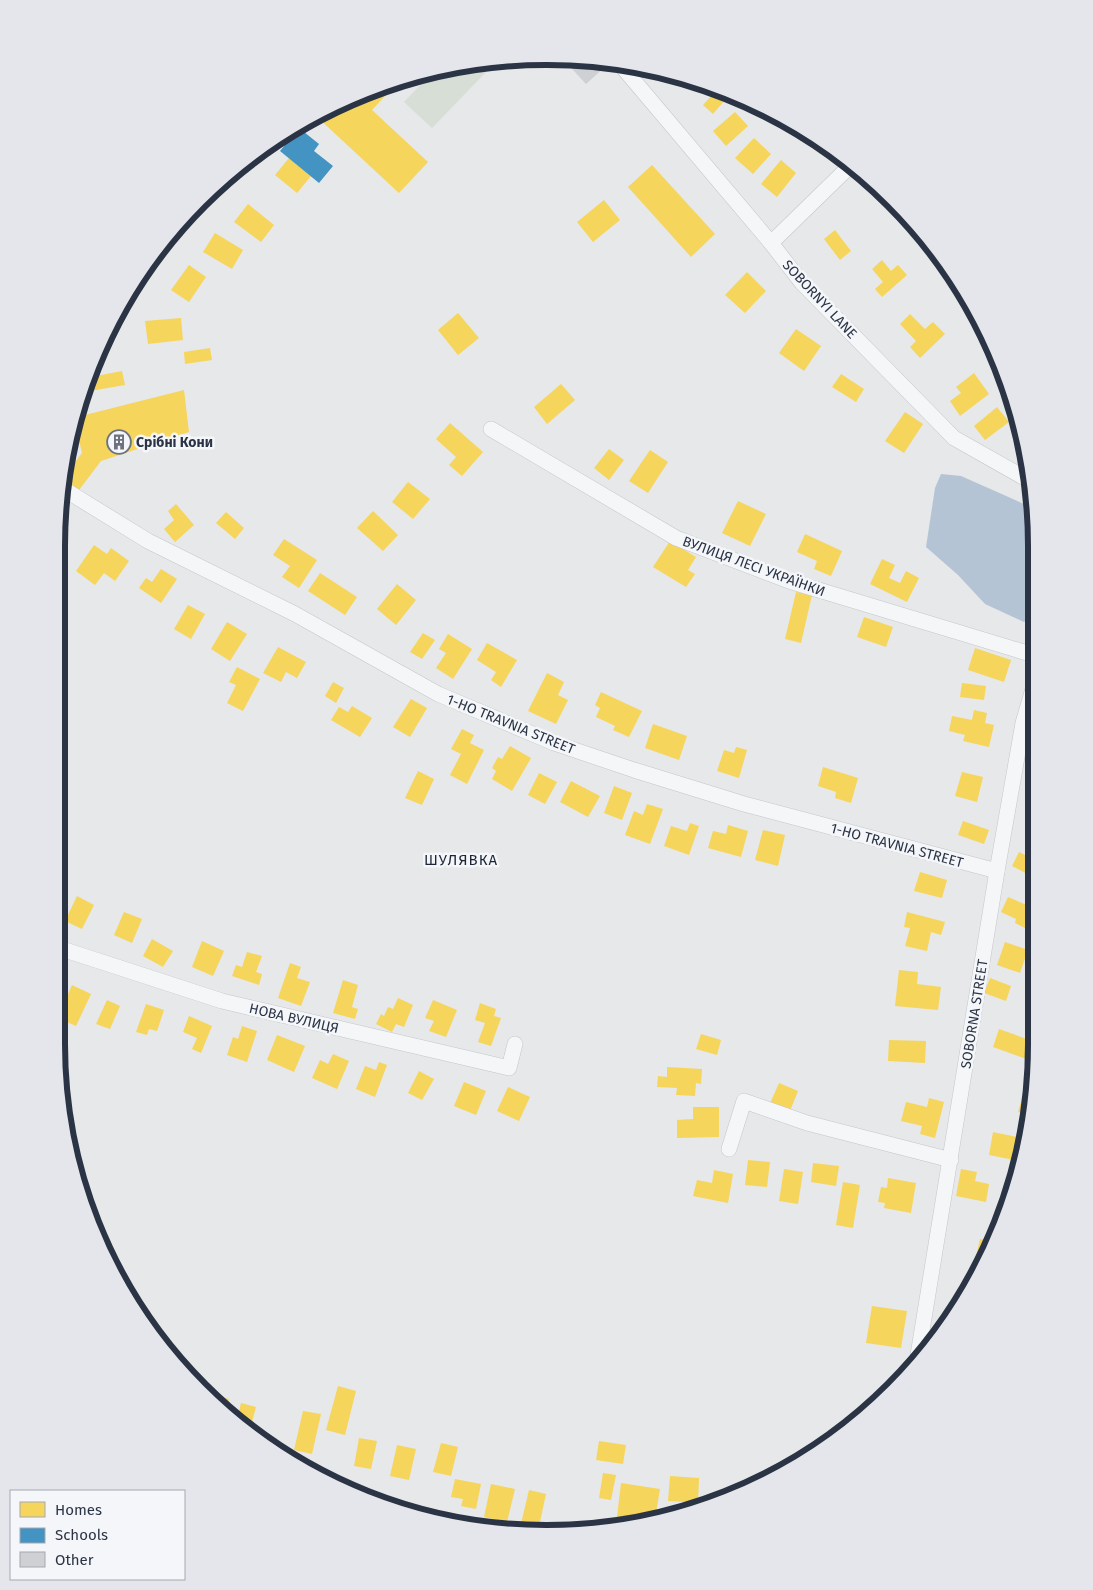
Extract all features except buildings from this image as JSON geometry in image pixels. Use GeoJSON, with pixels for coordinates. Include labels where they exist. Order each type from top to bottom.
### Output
{"type":"FeatureCollection","features":[{"type":"Feature","properties":{"kind":"street","name":"SOBORNYI LANE"},"geometry":{"type":"LineString","coordinates":[[626,72],[771,243],[802,283],[954,438],[1023,476]]}},
{"type":"Feature","properties":{"kind":"street"},"geometry":{"type":"LineString","coordinates":[[771,243],[846,170]]}},
{"type":"Feature","properties":{"kind":"street","name":"ВУЛИЦЯ ЛЕСІ УКРАЇНКИ"},"geometry":{"type":"LineString","coordinates":[[491,429],[676,538],[789,582],[1028,653]]}},
{"type":"Feature","properties":{"kind":"street","name":"1-HO TRAVNIA STREET"},"geometry":{"type":"LineString","coordinates":[[68,492],[148,541],[295,614],[438,694],[554,743],[744,804],[996,871]]}},
{"type":"Feature","properties":{"kind":"street","name":"SOBORNA STREET"},"geometry":{"type":"LineString","coordinates":[[919,1348],[951,1160],[996,871],[1028,734]]}},
{"type":"Feature","properties":{"kind":"street","name":"НОВА ВУЛИЦЯ"},"geometry":{"type":"LineString","coordinates":[[65,950],[222,1001],[509,1068],[515,1044]]}},
{"type":"Feature","properties":{"kind":"street"},"geometry":{"type":"LineString","coordinates":[[729,1149],[744,1101],[807,1123],[951,1160]]}},
{"type":"Feature","properties":{"kind":"shaded area"},"geometry":{"type":"Polygon","coordinates":[[[483,69],[486,72],[432,128],[404,102],[425,80],[483,69]]]}},
{"type":"Feature","properties":{"kind":"water"},"geometry":{"type":"Polygon","coordinates":[[[941,474],[961,476],[1026,505],[1028,619],[1024,622],[985,604],[958,575],[926,547],[935,488],[941,474]]]}},
{"type":"Feature","properties":{"kind":"place","name":"Срібні Кони"},"geometry":{"type":"Point","coordinates":[119,442]}},
{"type":"Feature","properties":{"kind":"district","name":"ШУЛЯВКА"},"geometry":{"type":"Point","coordinates":[461,860]}}]}
